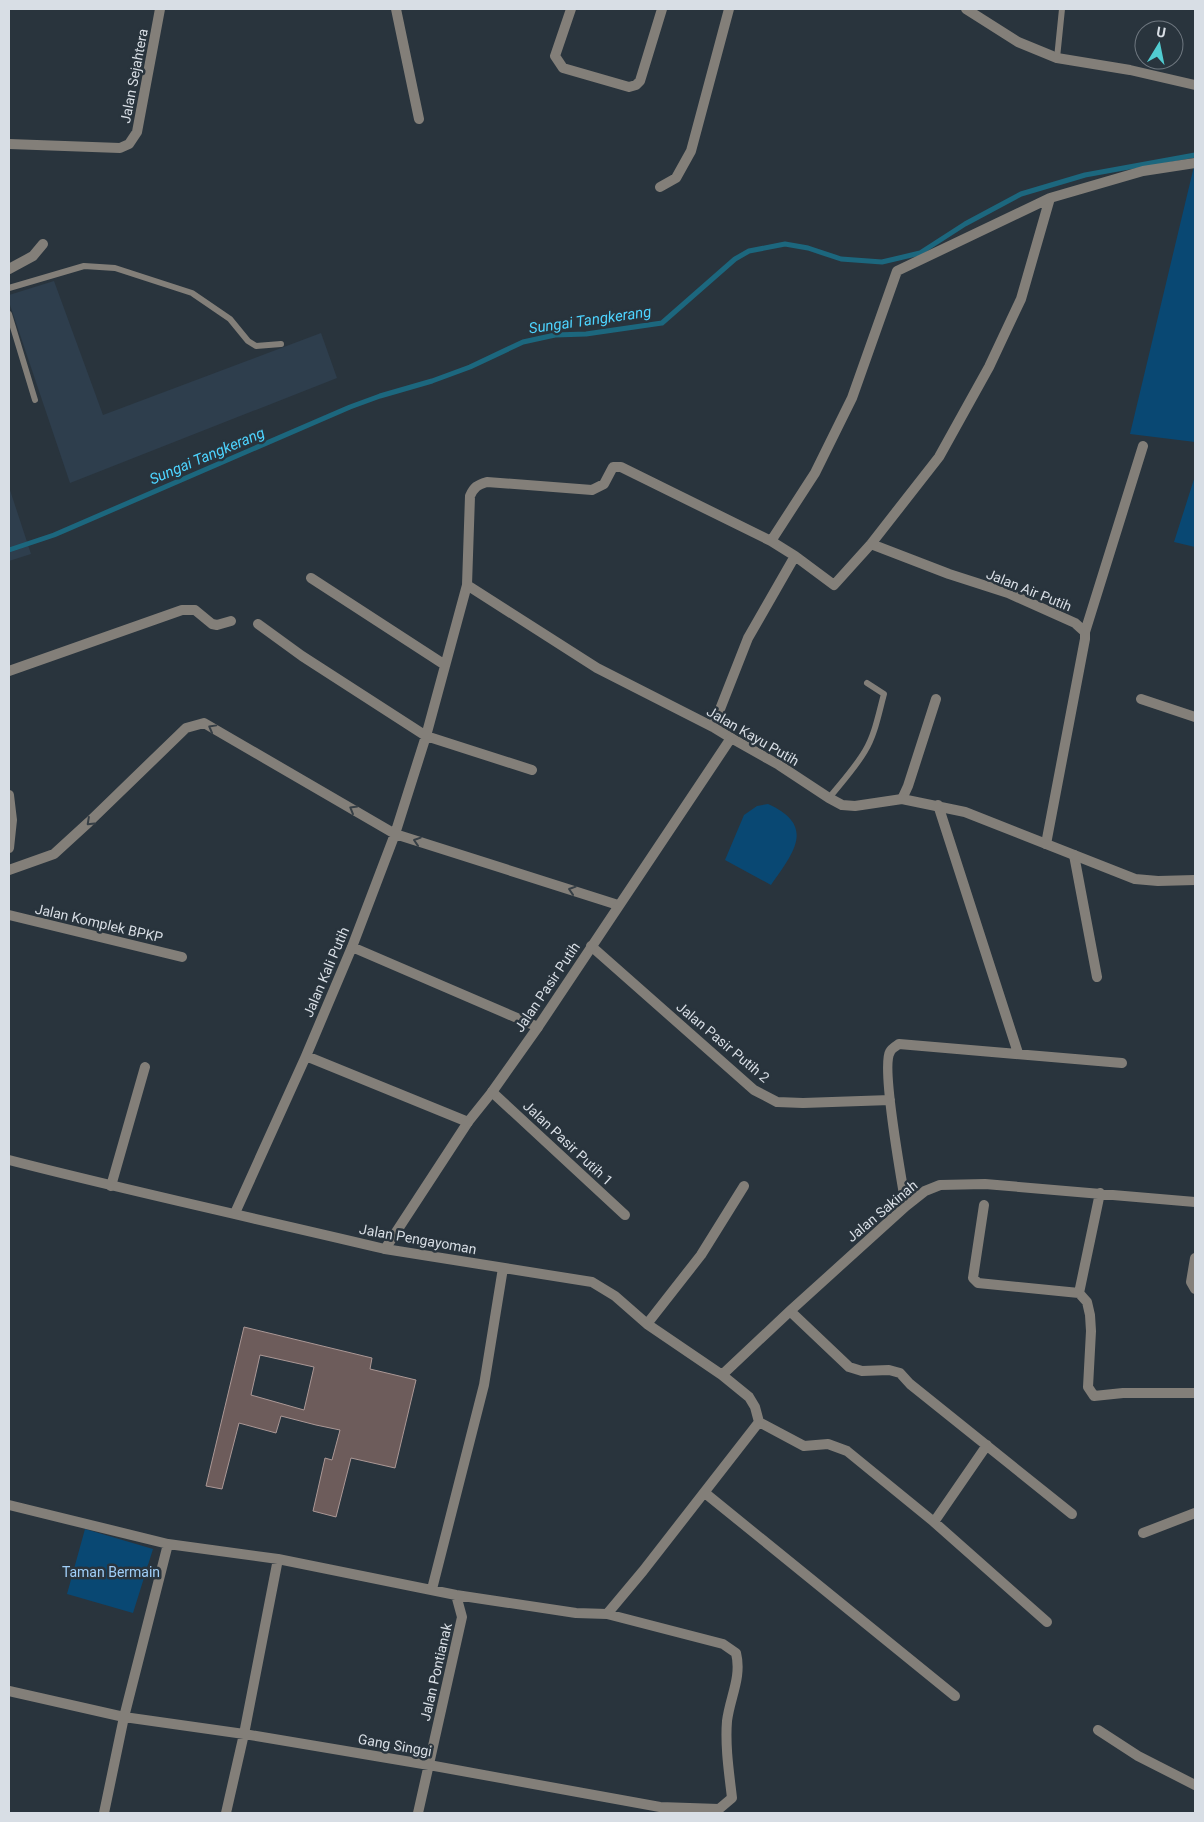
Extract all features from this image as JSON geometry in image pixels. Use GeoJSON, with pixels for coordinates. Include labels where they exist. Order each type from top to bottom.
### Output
{"type":"FeatureCollection","features":[{"type":"Feature","properties":{"kind":"street","name":"Jalan Sejahtera"},"geometry":{"type":"LineString","coordinates":[[9,144],[120,148],[129,144],[137,132],[160,9]]}},
{"type":"Feature","properties":{"kind":"street"},"geometry":{"type":"LineString","coordinates":[[396,9],[420,119]]}},
{"type":"Feature","properties":{"kind":"street"},"geometry":{"type":"LineString","coordinates":[[571,9],[555,56],[558,64],[563,68],[629,87],[636,85],[640,81],[662,9]]}},
{"type":"Feature","properties":{"kind":"street"},"geometry":{"type":"LineString","coordinates":[[660,187],[676,178],[691,151],[729,9]]}},
{"type":"Feature","properties":{"kind":"street"},"geometry":{"type":"LineString","coordinates":[[966,9],[1018,42],[1057,58],[1130,70],[1195,85]]}},
{"type":"Feature","properties":{"kind":"street"},"geometry":{"type":"LineString","coordinates":[[771,541],[815,473],[852,398],[897,271],[1050,198],[1143,171],[1195,163]]}},
{"type":"Feature","properties":{"kind":"street"},"geometry":{"type":"LineString","coordinates":[[426,736],[466,585],[470,496],[477,485],[486,482],[592,490],[604,484],[613,467],[621,467],[771,541],[834,585],[871,544],[938,457],[989,367],[1020,299],[1050,198]]}},
{"type":"Feature","properties":{"kind":"street"},"geometry":{"type":"LineString","coordinates":[[9,269],[33,256],[43,244]]}},
{"type":"Feature","properties":{"kind":"street"},"geometry":{"type":"LineString","coordinates":[[1046,844],[1086,639],[1085,632],[1143,446]]}},
{"type":"Feature","properties":{"kind":"street","name":"Jalan Air Putih"},"geometry":{"type":"LineString","coordinates":[[871,544],[949,574],[1008,593],[1075,623],[1085,632]]}},
{"type":"Feature","properties":{"kind":"street"},"geometry":{"type":"LineString","coordinates":[[713,727],[748,638],[795,556]]}},
{"type":"Feature","properties":{"kind":"street"},"geometry":{"type":"LineString","coordinates":[[311,578],[445,665]]}},
{"type":"Feature","properties":{"kind":"street","name":"Jalan Kayu Putih"},"geometry":{"type":"LineString","coordinates":[[466,585],[597,668],[713,727],[842,805],[855,806],[902,798],[938,805],[966,812],[1136,879],[1158,881],[1195,880]]}},
{"type":"Feature","properties":{"kind":"street"},"geometry":{"type":"LineString","coordinates":[[9,671],[182,610],[195,610],[212,624],[217,625],[232,621]]}},
{"type":"Feature","properties":{"kind":"street"},"geometry":{"type":"LineString","coordinates":[[258,624],[302,656],[426,736],[532,770]]}},
{"type":"Feature","properties":{"kind":"street"},"geometry":{"type":"LineString","coordinates":[[902,798],[908,786],[936,699]]}},
{"type":"Feature","properties":{"kind":"street"},"geometry":{"type":"LineString","coordinates":[[1141,699],[1195,717]]}},
{"type":"Feature","properties":{"kind":"street"},"geometry":{"type":"LineString","coordinates":[[9,870],[54,854],[90,822],[186,728],[204,723],[395,834],[618,905]]}},
{"type":"Feature","properties":{"kind":"street","name":"Jalan Kali Putih"},"geometry":{"type":"LineString","coordinates":[[235,1213],[306,1056],[352,947],[395,834],[426,736]]}},
{"type":"Feature","properties":{"kind":"street","name":"Jalan Pasir Putih"},"geometry":{"type":"LineString","coordinates":[[385,1249],[468,1122],[492,1092],[538,1026],[731,738]]}},
{"type":"Feature","properties":{"kind":"street"},"geometry":{"type":"LineString","coordinates":[[9,795],[12,820],[9,848]]}},
{"type":"Feature","properties":{"kind":"street"},"geometry":{"type":"LineString","coordinates":[[938,805],[1018,1053]]}},
{"type":"Feature","properties":{"kind":"street"},"geometry":{"type":"LineString","coordinates":[[1074,856],[1097,977]]}},
{"type":"Feature","properties":{"kind":"street","name":"Jalan Komplek BPKP"},"geometry":{"type":"LineString","coordinates":[[9,915],[182,957]]}},
{"type":"Feature","properties":{"kind":"street","name":"Jalan Pasir Putih 2"},"geometry":{"type":"LineString","coordinates":[[591,946],[754,1090],[777,1102],[890,1100]]}},
{"type":"Feature","properties":{"kind":"street"},"geometry":{"type":"LineString","coordinates":[[352,947],[538,1026]]}},
{"type":"Feature","properties":{"kind":"street"},"geometry":{"type":"LineString","coordinates":[[906,1206],[890,1100],[887,1063],[890,1052],[899,1044],[1122,1063]]}},
{"type":"Feature","properties":{"kind":"street"},"geometry":{"type":"LineString","coordinates":[[306,1056],[468,1122]]}},
{"type":"Feature","properties":{"kind":"street"},"geometry":{"type":"LineString","coordinates":[[111,1186],[145,1067]]}},
{"type":"Feature","properties":{"kind":"street","name":"Jalan Pasir Putih 1"},"geometry":{"type":"LineString","coordinates":[[492,1092],[625,1215]]}},
{"type":"Feature","properties":{"kind":"street","name":"Jalan Pengayoman"},"geometry":{"type":"LineString","coordinates":[[9,1160],[111,1186],[385,1249],[592,1282],[615,1296],[647,1324],[722,1375],[749,1397],[755,1407],[759,1422]]}},
{"type":"Feature","properties":{"kind":"street","name":"Jalan Sakinah"},"geometry":{"type":"LineString","coordinates":[[722,1375],[906,1206],[925,1191],[940,1185],[985,1184],[1195,1202]]}},
{"type":"Feature","properties":{"kind":"street"},"geometry":{"type":"LineString","coordinates":[[647,1324],[701,1255],[744,1186]]}},
{"type":"Feature","properties":{"kind":"street"},"geometry":{"type":"LineString","coordinates":[[1079,1293],[1100,1193]]}},
{"type":"Feature","properties":{"kind":"street"},"geometry":{"type":"LineString","coordinates":[[984,1204],[973,1278],[978,1283],[1079,1293],[1087,1302],[1090,1315],[1088,1387],[1094,1396],[1123,1393],[1195,1393]]}},
{"type":"Feature","properties":{"kind":"street"},"geometry":{"type":"LineString","coordinates":[[1195,1258],[1191,1282],[1195,1289]]}},
{"type":"Feature","properties":{"kind":"street"},"geometry":{"type":"LineString","coordinates":[[432,1589],[484,1385],[503,1268]]}},
{"type":"Feature","properties":{"kind":"street"},"geometry":{"type":"LineString","coordinates":[[790,1311],[849,1367],[862,1371],[889,1370],[900,1373],[910,1384],[1072,1514]]}},
{"type":"Feature","properties":{"kind":"street"},"geometry":{"type":"LineString","coordinates":[[9,1505],[168,1544],[278,1559],[456,1595],[576,1613],[607,1614],[705,1493],[759,1422],[804,1446],[828,1444],[847,1451],[934,1522],[1047,1622]]}},
{"type":"Feature","properties":{"kind":"street"},"geometry":{"type":"LineString","coordinates":[[934,1522],[987,1446]]}},
{"type":"Feature","properties":{"kind":"street"},"geometry":{"type":"LineString","coordinates":[[705,1493],[955,1696]]}},
{"type":"Feature","properties":{"kind":"street"},"geometry":{"type":"LineString","coordinates":[[1143,1533],[1195,1514]]}},
{"type":"Feature","properties":{"kind":"street"},"geometry":{"type":"LineString","coordinates":[[104,1813],[124,1717],[168,1544]]}},
{"type":"Feature","properties":{"kind":"street"},"geometry":{"type":"LineString","coordinates":[[226,1813],[244,1734],[278,1559]]}},
{"type":"Feature","properties":{"kind":"street","name":"Jalan Pontianak"},"geometry":{"type":"LineString","coordinates":[[418,1813],[462,1617],[456,1595]]}},
{"type":"Feature","properties":{"kind":"street","name":"Gang Singgi"},"geometry":{"type":"LineString","coordinates":[[9,1691],[124,1717],[244,1734],[429,1765],[660,1807],[719,1809],[732,1798],[728,1757],[728,1720],[739,1666],[736,1653],[723,1644],[607,1614]]}},
{"type":"Feature","properties":{"kind":"street"},"geometry":{"type":"LineString","coordinates":[[1098,1730],[1138,1756],[1195,1785]]}},
{"type":"Feature","properties":{"kind":"lane"},"geometry":{"type":"LineString","coordinates":[[1057,58],[1062,9]]}},
{"type":"Feature","properties":{"kind":"lane"},"geometry":{"type":"LineString","coordinates":[[9,288],[84,266],[115,268],[192,293],[230,319],[248,341],[256,346],[281,344]]}},
{"type":"Feature","properties":{"kind":"lane"},"geometry":{"type":"LineString","coordinates":[[9,314],[35,400]]}},
{"type":"Feature","properties":{"kind":"lane"},"geometry":{"type":"LineString","coordinates":[[829,798],[867,749],[880,710],[884,694],[867,683]]}},
{"type":"Feature","properties":{"kind":"shaded area"},"geometry":{"type":"Polygon","coordinates":[[[54,281],[103,415],[321,333],[337,378],[70,483],[9,302],[9,295],[54,281]]]}},
{"type":"Feature","properties":{"kind":"shaded area"},"geometry":{"type":"Polygon","coordinates":[[[9,487],[31,554],[9,561],[9,487]]]}},
{"type":"Feature","properties":{"kind":"green space"},"geometry":{"type":"Polygon","coordinates":[[[1195,162],[1195,442],[1130,434],[1195,162]]]}},
{"type":"Feature","properties":{"kind":"green space"},"geometry":{"type":"Polygon","coordinates":[[[1195,476],[1195,547],[1174,542],[1195,476]]]}},
{"type":"Feature","properties":{"kind":"green space"},"geometry":{"type":"Polygon","coordinates":[[[768,804],[783,812],[792,821],[796,831],[793,851],[771,885],[725,860],[744,815],[757,806],[768,804]]]}},
{"type":"Feature","properties":{"kind":"green space","name":"Taman Bermain"},"geometry":{"type":"Polygon","coordinates":[[[85,1529],[153,1549],[133,1613],[67,1594],[85,1529]]]}},
{"type":"Feature","properties":{"kind":"building"},"geometry":{"type":"Polygon","coordinates":[[[244,1327],[372,1358],[370,1369],[416,1380],[395,1468],[351,1458],[336,1517],[313,1511],[325,1458],[332,1460],[340,1430],[281,1416],[276,1433],[239,1423],[222,1489],[206,1486],[244,1327]],[[260,1355],[251,1395],[304,1410],[314,1367],[260,1355]]]}},
{"type":"Feature","properties":{"kind":"waterway","name":"Sungai Tangkerang"},"geometry":{"type":"LineString","coordinates":[[9,550],[54,535],[350,407],[470,367],[523,342],[555,335],[586,334],[662,323],[735,259],[749,251],[785,244],[808,248],[841,259],[882,262],[920,253],[965,224],[1021,194],[1085,175],[1195,155]]}}]}
